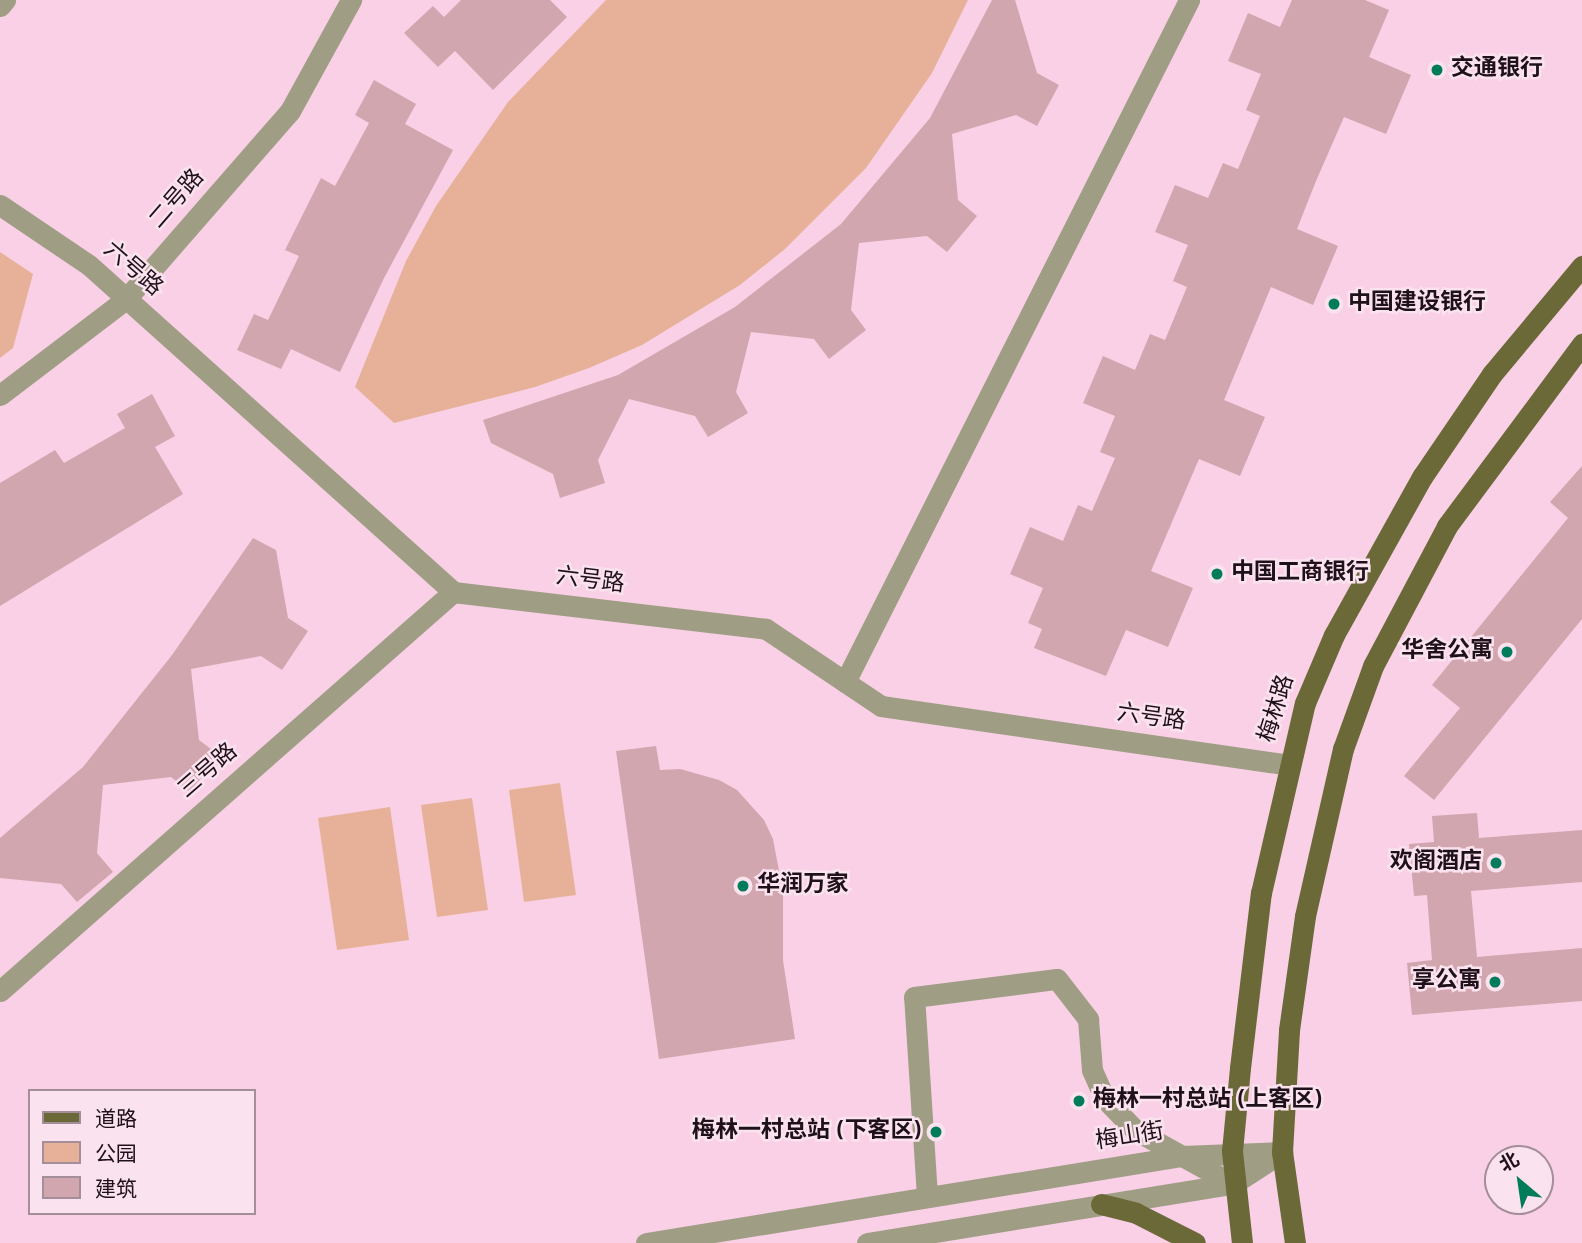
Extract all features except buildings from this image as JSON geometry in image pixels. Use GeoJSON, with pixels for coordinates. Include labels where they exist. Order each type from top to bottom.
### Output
{"type":"FeatureCollection","features":[{"type":"Feature","properties":{"kind":"main road","name":"梅林路"},"geometry":{"type":"LineString","coordinates":[[1242,1243],[1233,1184],[1232,1151],[1261,892],[1305,702],[1334,635],[1401,511],[1492,374],[1582,266]]}},
{"type":"Feature","properties":{"kind":"main road"},"geometry":{"type":"LineString","coordinates":[[1295,1243],[1282,1152],[1289,1030],[1305,916],[1343,749],[1373,666],[1418,576],[1462,502],[1582,344]]}},
{"type":"Feature","properties":{"kind":"main road"},"geometry":{"type":"LineString","coordinates":[[1101,1204],[1136,1213],[1195,1243]]}},
{"type":"Feature","properties":{"kind":"street"},"geometry":{"type":"LineString","coordinates":[[0,6],[5,0]]}},
{"type":"Feature","properties":{"kind":"street","name":"二号路"},"geometry":{"type":"LineString","coordinates":[[0,395],[126,299],[290,111],[351,0]]}},
{"type":"Feature","properties":{"kind":"street"},"geometry":{"type":"LineString","coordinates":[[845,682],[1189,0]]}},
{"type":"Feature","properties":{"kind":"street","name":"六号路"},"geometry":{"type":"LineString","coordinates":[[0,205],[89,265],[453,592],[766,629],[881,706],[1289,765]]}},
{"type":"Feature","properties":{"kind":"street","name":"三号路"},"geometry":{"type":"LineString","coordinates":[[0,991],[453,592]]}},
{"type":"Feature","properties":{"kind":"street"},"geometry":{"type":"LineString","coordinates":[[927,1196],[914,997],[1057,979],[1087,1019],[1092,1070],[1105,1099],[1135,1130],[1233,1184]]}},
{"type":"Feature","properties":{"kind":"street","name":"梅山街"},"geometry":{"type":"LineString","coordinates":[[646,1243],[1182,1156],[1232,1151],[1282,1152]]}},
{"type":"Feature","properties":{"kind":"street"},"geometry":{"type":"LineString","coordinates":[[867,1243],[1233,1184],[1282,1152]]}},
{"type":"Feature","properties":{"kind":"green space"},"geometry":{"type":"Polygon","coordinates":[[[606,0],[968,0],[932,73],[866,168],[785,249],[740,285],[642,345],[589,368],[535,387],[394,423],[355,387],[406,261],[436,206],[508,102],[606,0]]]}},
{"type":"Feature","properties":{"kind":"green space"},"geometry":{"type":"Polygon","coordinates":[[[0,252],[33,274],[13,348],[0,358],[0,252]]]}},
{"type":"Feature","properties":{"kind":"green space"},"geometry":{"type":"Polygon","coordinates":[[[560,783],[576,895],[524,902],[509,790],[560,783]]]}},
{"type":"Feature","properties":{"kind":"green space"},"geometry":{"type":"Polygon","coordinates":[[[472,798],[488,910],[437,917],[421,805],[472,798]]]}},
{"type":"Feature","properties":{"kind":"green space"},"geometry":{"type":"Polygon","coordinates":[[[390,807],[409,940],[337,950],[318,818],[390,807]]]}},
{"type":"Feature","properties":{"kind":"place","name":"交通银行"},"geometry":{"type":"Point","coordinates":[1437,70]}},
{"type":"Feature","properties":{"kind":"place","name":"中国建设银行"},"geometry":{"type":"Point","coordinates":[1334,304]}},
{"type":"Feature","properties":{"kind":"place","name":"中国工商银行"},"geometry":{"type":"Point","coordinates":[1217,574]}},
{"type":"Feature","properties":{"kind":"place","name":"华舍公寓"},"geometry":{"type":"Point","coordinates":[1507,652]}},
{"type":"Feature","properties":{"kind":"place","name":"欢阁酒店"},"geometry":{"type":"Point","coordinates":[1496,863]}},
{"type":"Feature","properties":{"kind":"place","name":"华润万家"},"geometry":{"type":"Point","coordinates":[743,886]}},
{"type":"Feature","properties":{"kind":"place","name":"享公寓"},"geometry":{"type":"Point","coordinates":[1495,982]}},
{"type":"Feature","properties":{"kind":"place","name":"梅林一村总站 (上客区)"},"geometry":{"type":"Point","coordinates":[1079,1101]}},
{"type":"Feature","properties":{"kind":"place","name":"梅林一村总站 (下客区)"},"geometry":{"type":"Point","coordinates":[936,1132]}}]}
